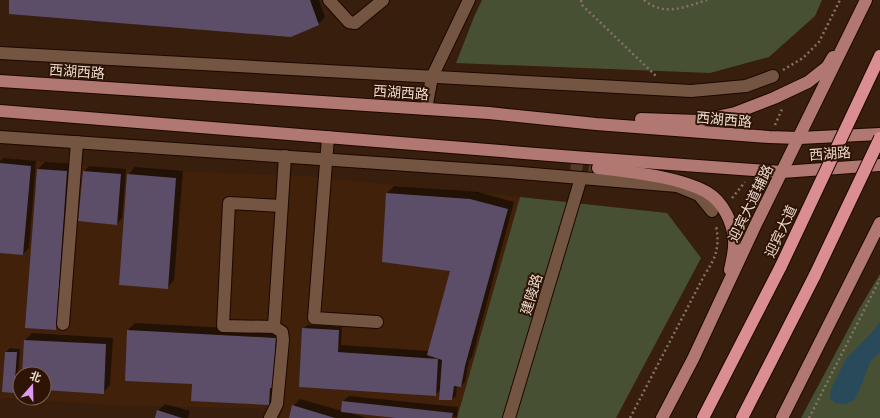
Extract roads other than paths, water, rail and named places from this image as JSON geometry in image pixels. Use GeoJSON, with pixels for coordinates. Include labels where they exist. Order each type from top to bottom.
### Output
{"type":"FeatureCollection","features":[{"type":"Feature","properties":{"kind":"highway","name":"迎宾大道"},"geometry":{"type":"LineString","coordinates":[[703,418],[781,266],[880,56]]}},
{"type":"Feature","properties":{"kind":"highway"},"geometry":{"type":"LineString","coordinates":[[742,418],[815,275],[880,138]]}},
{"type":"Feature","properties":{"kind":"main road"},"geometry":{"type":"LineString","coordinates":[[508,115],[698,121],[735,113],[802,85],[827,67],[865,0]]}},
{"type":"Feature","properties":{"kind":"main road","name":"迎宾大道辅路"},"geometry":{"type":"LineString","coordinates":[[662,418],[693,359],[865,0]]}},
{"type":"Feature","properties":{"kind":"main road","name":"西湖西路"},"geometry":{"type":"LineString","coordinates":[[0,81],[426,109],[753,136],[799,138]]}},
{"type":"Feature","properties":{"kind":"main road"},"geometry":{"type":"LineString","coordinates":[[0,111],[782,172]]}},
{"type":"Feature","properties":{"kind":"main road","name":"西湖路"},"geometry":{"type":"LineString","coordinates":[[799,138],[880,134]]}},
{"type":"Feature","properties":{"kind":"main road"},"geometry":{"type":"LineString","coordinates":[[430,145],[571,164]]}},
{"type":"Feature","properties":{"kind":"main road","name":"西湖路"},"geometry":{"type":"LineString","coordinates":[[782,172],[880,165]]}},
{"type":"Feature","properties":{"kind":"main road"},"geometry":{"type":"LineString","coordinates":[[598,168],[638,173],[686,183],[709,194],[723,208],[731,225],[735,240],[728,284]]}},
{"type":"Feature","properties":{"kind":"main road"},"geometry":{"type":"LineString","coordinates":[[782,418],[880,223]]}},
{"type":"Feature","properties":{"kind":"main road"},"geometry":{"type":"LineString","coordinates":[[844,294],[880,241]]}},
{"type":"Feature","properties":{"kind":"street"},"geometry":{"type":"LineString","coordinates":[[329,0],[349,22],[355,23],[383,0]]}},
{"type":"Feature","properties":{"kind":"street"},"geometry":{"type":"LineString","coordinates":[[426,109],[432,77],[469,0]]}},
{"type":"Feature","properties":{"kind":"street"},"geometry":{"type":"LineString","coordinates":[[0,53],[691,91],[746,86],[773,76]]}},
{"type":"Feature","properties":{"kind":"street"},"geometry":{"type":"LineString","coordinates":[[0,137],[327,159],[677,186],[699,195],[712,211]]}},
{"type":"Feature","properties":{"kind":"street"},"geometry":{"type":"LineString","coordinates":[[328,137],[314,318],[377,322]]}},
{"type":"Feature","properties":{"kind":"street"},"geometry":{"type":"LineString","coordinates":[[62,324],[77,142]]}},
{"type":"Feature","properties":{"kind":"street"},"geometry":{"type":"LineString","coordinates":[[274,327],[285,156]]}},
{"type":"Feature","properties":{"kind":"street","name":"建陵路"},"geometry":{"type":"LineString","coordinates":[[509,418],[581,178]]}},
{"type":"Feature","properties":{"kind":"street"},"geometry":{"type":"LineString","coordinates":[[270,418],[277,404],[283,340],[282,332],[274,327],[223,326],[229,203],[281,206]]}},
{"type":"Feature","properties":{"kind":"water"},"geometry":{"type":"Polygon","coordinates":[[[880,321],[880,352],[870,362],[855,399],[846,404],[835,403],[830,398],[831,389],[846,359],[875,329],[880,321]]]}},
{"type":"Feature","properties":{"kind":"tunnel"},"geometry":{"type":"LineString","coordinates":[[571,164],[598,168]]}}]}
